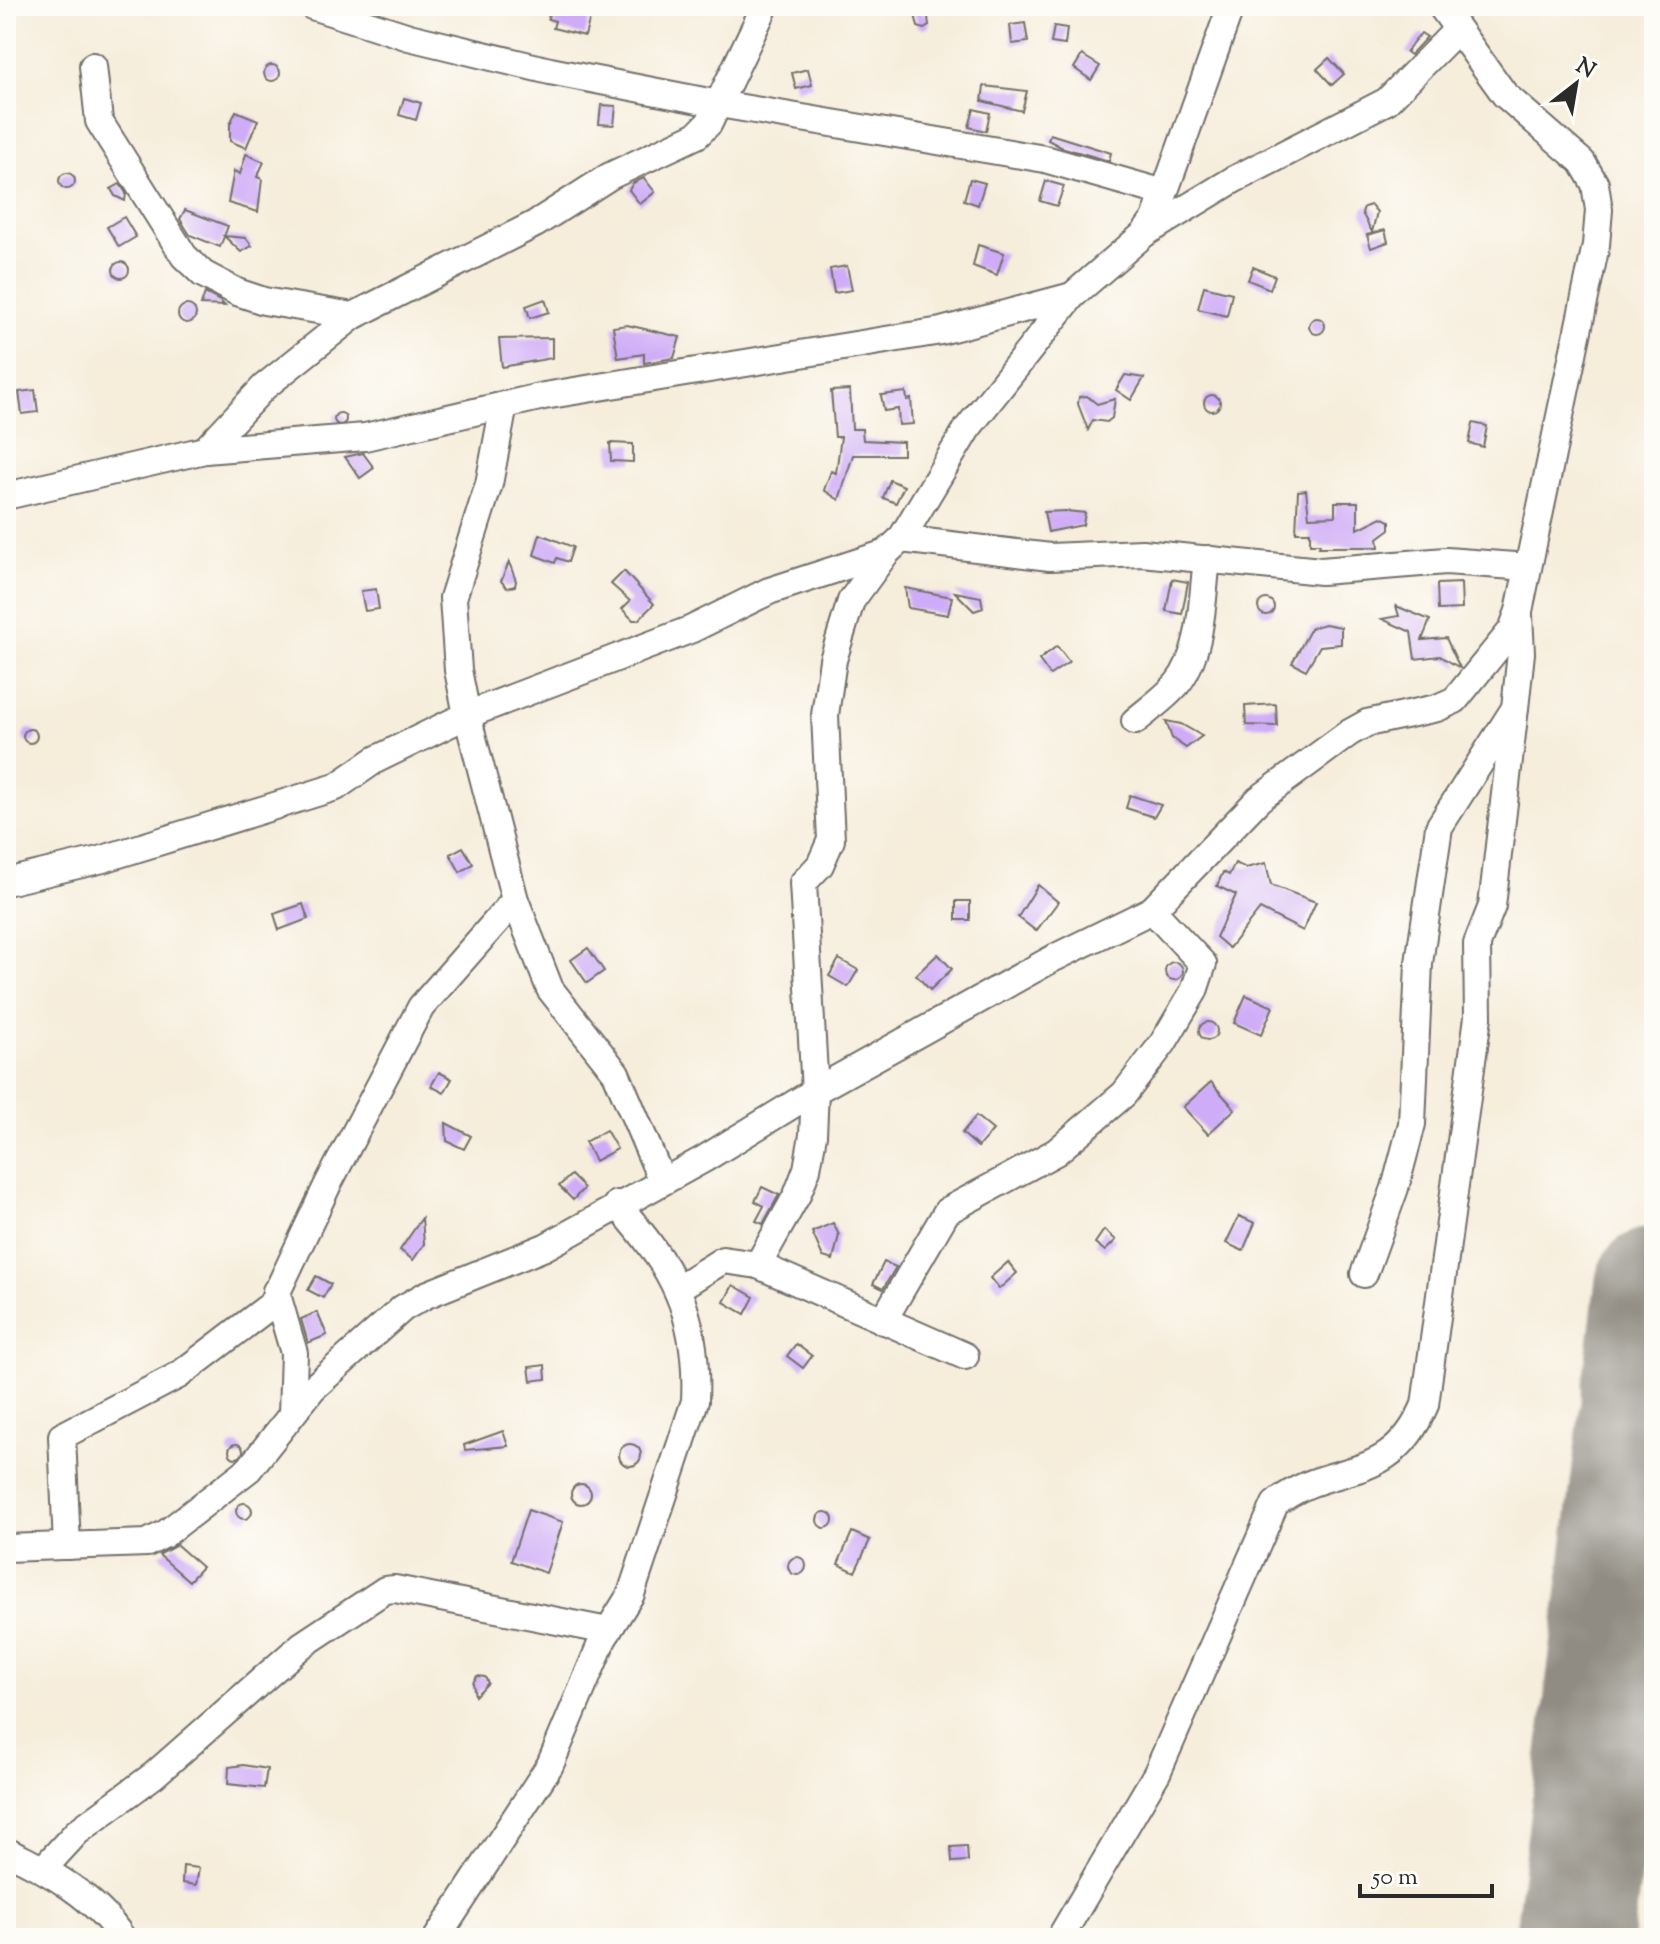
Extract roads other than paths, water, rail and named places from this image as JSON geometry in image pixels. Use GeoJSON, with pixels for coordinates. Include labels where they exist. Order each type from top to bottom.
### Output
{"type":"FeatureCollection","features":[{"type":"Feature","properties":{"kind":"street"},"geometry":{"type":"LineString","coordinates":[[312,6],[409,37],[479,54],[719,104],[1045,159],[1164,193]]}},
{"type":"Feature","properties":{"kind":"street"},"geometry":{"type":"LineString","coordinates":[[205,450],[264,387],[353,316],[535,224],[610,176],[697,135],[709,123],[765,6]]}},
{"type":"Feature","properties":{"kind":"street"},"geometry":{"type":"LineString","coordinates":[[1144,234],[1155,219],[1231,6]]}},
{"type":"Feature","properties":{"kind":"street"},"geometry":{"type":"LineString","coordinates":[[6,1548],[154,1541],[239,1478],[329,1371],[403,1308],[426,1295],[526,1257],[1054,958],[1152,910],[1259,799],[1349,733],[1367,723],[1437,708],[1455,700],[1512,630],[1519,611],[1596,245],[1599,210],[1595,184],[1569,148],[1505,95],[1456,31],[1441,6]]}},
{"type":"Feature","properties":{"kind":"street"},"geometry":{"type":"LineString","coordinates":[[758,1265],[807,1169],[815,1091],[803,883],[820,865],[831,840],[827,701],[843,618],[894,546],[967,429],[1072,296],[1144,234],[1233,180],[1387,101],[1456,31]]}},
{"type":"Feature","properties":{"kind":"street"},"geometry":{"type":"LineString","coordinates":[[93,66],[99,121],[184,256],[203,274],[237,292],[264,301],[353,316]]}},
{"type":"Feature","properties":{"kind":"street"},"geometry":{"type":"LineString","coordinates":[[6,496],[205,450],[365,437],[504,405],[941,331],[1072,296]]}},
{"type":"Feature","properties":{"kind":"street"},"geometry":{"type":"LineString","coordinates":[[504,405],[495,462],[453,598],[458,670],[467,715],[515,900],[550,989],[616,1073],[662,1181]]}},
{"type":"Feature","properties":{"kind":"street"},"geometry":{"type":"LineString","coordinates":[[6,882],[103,859],[336,787],[375,760],[467,715],[692,629],[769,591],[894,546],[1050,557],[1142,553],[1321,571],[1446,561],[1528,567]]}},
{"type":"Feature","properties":{"kind":"street"},"geometry":{"type":"LineString","coordinates":[[1135,721],[1177,684],[1188,666],[1194,651],[1207,559]]}},
{"type":"Feature","properties":{"kind":"street"},"geometry":{"type":"LineString","coordinates":[[1060,1938],[1157,1773],[1275,1504],[1293,1491],[1368,1468],[1396,1450],[1416,1426],[1425,1405],[1478,1017],[1477,944],[1492,906],[1521,653],[1519,611]]}},
{"type":"Feature","properties":{"kind":"street"},"geometry":{"type":"LineString","coordinates":[[1364,1274],[1395,1188],[1412,1124],[1419,963],[1439,827],[1515,708]]}},
{"type":"Feature","properties":{"kind":"street"},"geometry":{"type":"LineString","coordinates":[[67,1546],[62,1436],[201,1362],[262,1316],[421,1007],[515,900]]}},
{"type":"Feature","properties":{"kind":"street"},"geometry":{"type":"LineString","coordinates":[[883,1321],[947,1211],[1056,1152],[1124,1094],[1163,1043],[1194,991],[1203,964],[1152,910]]}},
{"type":"Feature","properties":{"kind":"street"},"geometry":{"type":"LineString","coordinates":[[437,1938],[538,1788],[608,1631],[631,1594],[695,1401],[696,1375],[685,1308],[678,1288],[647,1239],[617,1204]]}},
{"type":"Feature","properties":{"kind":"street"},"geometry":{"type":"LineString","coordinates":[[678,1288],[723,1260],[758,1265],[965,1356]]}},
{"type":"Feature","properties":{"kind":"street"},"geometry":{"type":"LineString","coordinates":[[276,1291],[294,1353],[292,1414]]}},
{"type":"Feature","properties":{"kind":"street"},"geometry":{"type":"LineString","coordinates":[[43,1869],[77,1832],[154,1775],[302,1645],[385,1590],[395,1589],[608,1631]]}},
{"type":"Feature","properties":{"kind":"street"},"geometry":{"type":"LineString","coordinates":[[6,1851],[43,1869],[94,1905],[122,1938]]}}]}
